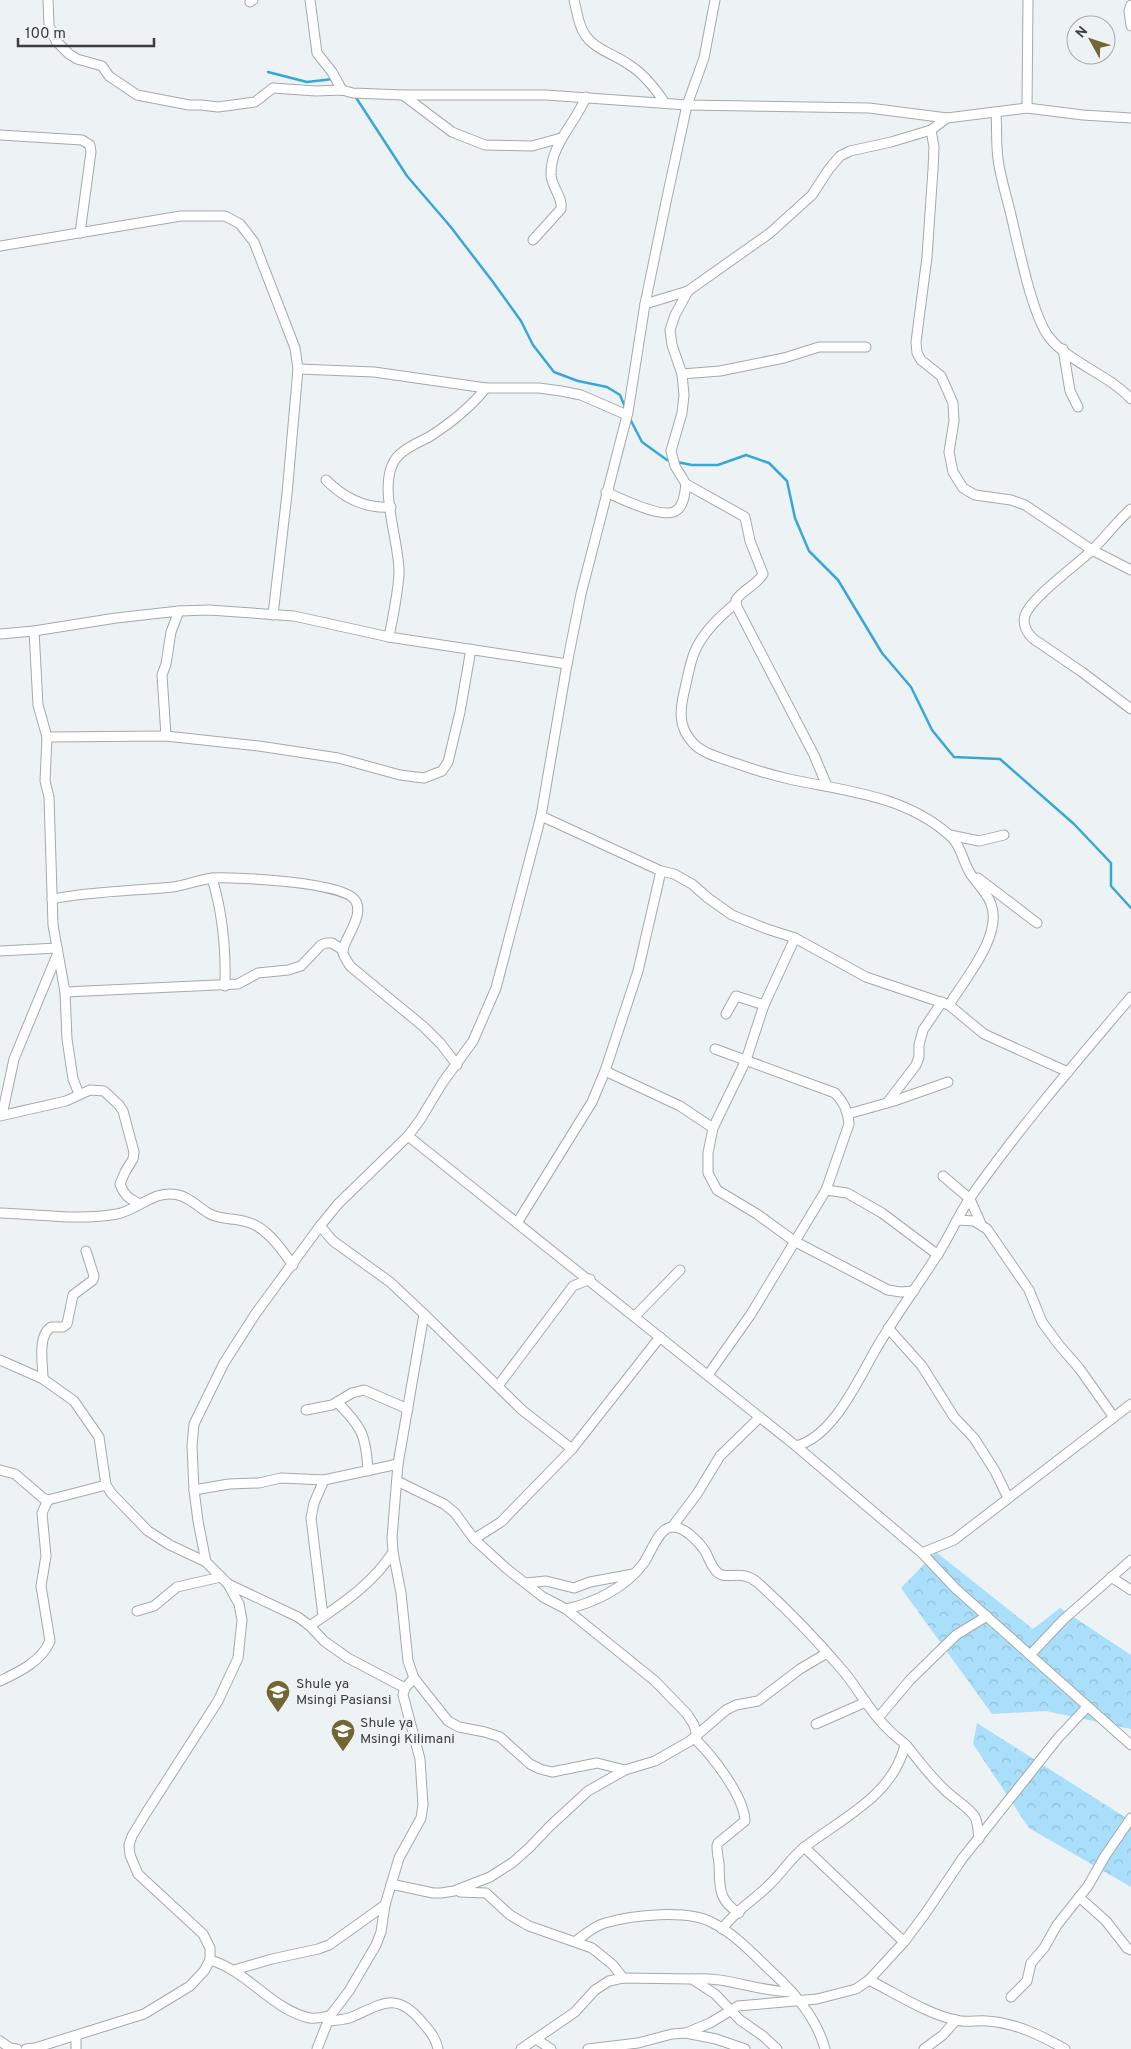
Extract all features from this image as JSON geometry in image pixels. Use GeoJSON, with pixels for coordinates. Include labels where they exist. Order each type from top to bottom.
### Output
{"type":"FeatureCollection","features":[{"type":"Feature","properties":{"kind":"street"},"geometry":{"type":"LineString","coordinates":[[48,0],[49,26],[62,48],[77,59],[102,66],[109,76],[137,95],[178,104],[218,107],[255,102],[273,88],[316,91],[342,90],[353,93],[403,95],[546,94],[687,105],[869,108],[947,118],[1027,108],[1083,115],[1131,118]]}},
{"type":"Feature","properties":{"kind":"street"},"geometry":{"type":"LineString","coordinates":[[310,0],[317,53],[332,72],[342,90]]}},
{"type":"Feature","properties":{"kind":"street"},"geometry":{"type":"LineString","coordinates":[[574,0],[580,25],[589,40],[630,64],[657,91],[665,103]]}},
{"type":"Feature","properties":{"kind":"street"},"geometry":{"type":"LineString","coordinates":[[206,1562],[194,1490],[192,1446],[194,1424],[224,1363],[256,1314],[293,1266],[320,1226],[352,1189],[408,1136],[443,1082],[473,1041],[496,988],[541,816],[566,664],[606,492],[626,417],[645,304],[687,105],[704,58],[715,0]]}},
{"type":"Feature","properties":{"kind":"street"},"geometry":{"type":"LineString","coordinates":[[1027,108],[1028,0]]}},
{"type":"Feature","properties":{"kind":"street"},"geometry":{"type":"LineString","coordinates":[[1131,5],[1129,11],[1131,26]]}},
{"type":"Feature","properties":{"kind":"street"},"geometry":{"type":"LineString","coordinates":[[403,95],[452,132],[486,144],[532,146],[562,138]]}},
{"type":"Feature","properties":{"kind":"street"},"geometry":{"type":"LineString","coordinates":[[532,240],[561,209],[561,199],[554,187],[551,174],[557,146],[581,110],[586,97]]}},
{"type":"Feature","properties":{"kind":"street"},"geometry":{"type":"LineString","coordinates":[[996,113],[1000,171],[1030,290],[1040,320],[1049,336],[1063,349],[1115,383],[1131,399]]}},
{"type":"Feature","properties":{"kind":"street"},"geometry":{"type":"LineString","coordinates":[[645,304],[688,291],[770,234],[812,195],[832,164],[840,156],[850,151],[891,142],[930,130],[947,118]]}},
{"type":"Feature","properties":{"kind":"street"},"geometry":{"type":"LineString","coordinates":[[930,130],[934,147],[933,169],[927,257],[916,342],[917,353],[921,360],[941,376],[953,403],[954,421],[949,452],[953,472],[959,484],[970,493],[1011,500],[1025,505],[1092,550],[1131,570]]}},
{"type":"Feature","properties":{"kind":"street"},"geometry":{"type":"LineString","coordinates":[[0,135],[82,140],[90,145],[91,152],[80,233]]}},
{"type":"Feature","properties":{"kind":"street"},"geometry":{"type":"LineString","coordinates":[[0,246],[181,216],[225,216],[240,224],[254,242],[294,348],[298,369],[287,494],[273,614]]}},
{"type":"Feature","properties":{"kind":"street"},"geometry":{"type":"LineString","coordinates":[[688,291],[675,315],[670,330],[672,344],[682,374],[683,405],[671,452],[675,466],[686,484],[723,506],[738,511],[746,519],[750,541],[763,574],[754,585],[738,596],[736,603],[720,616],[695,651],[681,703],[680,716],[688,737],[695,746],[708,753],[744,766],[788,779],[885,799],[907,808],[950,834],[979,841],[1004,835]]}},
{"type":"Feature","properties":{"kind":"street"},"geometry":{"type":"LineString","coordinates":[[682,374],[720,371],[784,358],[819,347],[866,347]]}},
{"type":"Feature","properties":{"kind":"street"},"geometry":{"type":"LineString","coordinates":[[1063,349],[1070,390],[1078,407]]}},
{"type":"Feature","properties":{"kind":"street"},"geometry":{"type":"LineString","coordinates":[[298,369],[392,373],[486,388],[538,388],[562,391],[582,395],[626,417]]}},
{"type":"Feature","properties":{"kind":"street"},"geometry":{"type":"LineString","coordinates":[[389,637],[399,573],[398,549],[391,507],[389,478],[392,466],[400,454],[460,416],[486,388]]}},
{"type":"Feature","properties":{"kind":"street"},"geometry":{"type":"LineString","coordinates":[[326,480],[340,493],[368,506],[391,507]]}},
{"type":"Feature","properties":{"kind":"street"},"geometry":{"type":"LineString","coordinates":[[606,492],[648,509],[670,514],[678,510],[683,500],[686,484]]}},
{"type":"Feature","properties":{"kind":"street"},"geometry":{"type":"LineString","coordinates":[[1131,509],[1092,550],[1042,594],[1026,613],[1024,623],[1029,635],[1035,640],[1131,709]]}},
{"type":"Feature","properties":{"kind":"street"},"geometry":{"type":"LineString","coordinates":[[736,603],[814,755],[827,786]]}},
{"type":"Feature","properties":{"kind":"street"},"geometry":{"type":"LineString","coordinates":[[0,634],[34,631],[116,618],[208,610],[294,616],[389,637],[566,664]]}},
{"type":"Feature","properties":{"kind":"street"},"geometry":{"type":"LineString","coordinates":[[166,736],[162,675],[166,664],[170,632],[180,611]]}},
{"type":"Feature","properties":{"kind":"street"},"geometry":{"type":"LineString","coordinates":[[34,631],[38,705],[47,737],[45,781],[49,797],[53,925],[65,992],[73,1080],[79,1094]]}},
{"type":"Feature","properties":{"kind":"street"},"geometry":{"type":"LineString","coordinates":[[47,737],[166,736],[258,746],[338,758],[400,776],[424,778],[442,772],[448,762],[463,697],[471,649]]}},
{"type":"Feature","properties":{"kind":"street"},"geometry":{"type":"LineString","coordinates":[[541,816],[660,871],[674,874],[692,884],[732,915],[767,930],[796,938],[866,977],[945,1004],[984,1034],[1068,1072]]}},
{"type":"Feature","properties":{"kind":"street"},"geometry":{"type":"LineString","coordinates":[[888,1103],[916,1065],[923,1030],[945,1004],[982,952],[993,929],[994,915],[991,902],[970,872],[959,847],[950,834]]}},
{"type":"Feature","properties":{"kind":"street"},"geometry":{"type":"LineString","coordinates":[[517,1223],[592,1102],[605,1071],[638,971],[660,871]]}},
{"type":"Feature","properties":{"kind":"street"},"geometry":{"type":"LineString","coordinates":[[970,872],[1037,923]]}},
{"type":"Feature","properties":{"kind":"street"},"geometry":{"type":"LineString","coordinates":[[52,899],[88,892],[113,892],[181,886],[212,878],[258,879],[315,885],[348,893],[358,905],[355,924],[343,950],[343,954],[350,966],[424,1027],[442,1044],[457,1065]]}},
{"type":"Feature","properties":{"kind":"street"},"geometry":{"type":"LineString","coordinates":[[212,878],[226,952],[225,986]]}},
{"type":"Feature","properties":{"kind":"street"},"geometry":{"type":"LineString","coordinates":[[796,938],[764,1005],[746,1060],[713,1128],[708,1173],[717,1190],[757,1214],[794,1241],[888,1290],[901,1292],[914,1290]]}},
{"type":"Feature","properties":{"kind":"street"},"geometry":{"type":"LineString","coordinates":[[65,992],[225,986],[238,984],[258,973],[288,970],[301,966],[321,945],[326,943],[332,943],[343,950]]}},
{"type":"Feature","properties":{"kind":"street"},"geometry":{"type":"LineString","coordinates":[[0,951],[57,951]]}},
{"type":"Feature","properties":{"kind":"street"},"geometry":{"type":"LineString","coordinates":[[57,951],[14,1059],[1,1116],[66,1101],[90,1090],[104,1091],[123,1111],[134,1156],[124,1172],[120,1184],[126,1195],[140,1204]]}},
{"type":"Feature","properties":{"kind":"street"},"geometry":{"type":"LineString","coordinates":[[726,1014],[736,996],[764,1005]]}},
{"type":"Feature","properties":{"kind":"street"},"geometry":{"type":"LineString","coordinates":[[796,1446],[804,1444],[819,1435],[833,1420],[888,1328],[938,1255],[970,1198],[1068,1072],[1131,997]]}},
{"type":"Feature","properties":{"kind":"street"},"geometry":{"type":"LineString","coordinates":[[708,1375],[751,1314],[826,1190],[848,1124],[848,1114],[844,1103],[836,1093],[715,1049]]}},
{"type":"Feature","properties":{"kind":"street"},"geometry":{"type":"LineString","coordinates":[[605,1071],[680,1106],[713,1128]]}},
{"type":"Feature","properties":{"kind":"street"},"geometry":{"type":"LineString","coordinates":[[848,1114],[888,1103],[948,1082]]}},
{"type":"Feature","properties":{"kind":"street"},"geometry":{"type":"LineString","coordinates":[[408,1136],[590,1279],[796,1446],[922,1553],[955,1588],[1131,1745]]}},
{"type":"Feature","properties":{"kind":"street"},"geometry":{"type":"LineString","coordinates":[[944,1176],[970,1198],[981,1224]]}},
{"type":"Feature","properties":{"kind":"street"},"geometry":{"type":"LineString","coordinates":[[826,1190],[848,1193],[882,1213],[938,1255]]}},
{"type":"Feature","properties":{"kind":"street"},"geometry":{"type":"LineString","coordinates":[[0,1213],[46,1216],[120,1214],[165,1194],[178,1194],[210,1214],[225,1219],[249,1222],[264,1231],[293,1266]]}},
{"type":"Feature","properties":{"kind":"street"},"geometry":{"type":"LineString","coordinates":[[957,1220],[974,1221],[987,1229],[1029,1290],[1042,1322],[1114,1416]]}},
{"type":"Feature","properties":{"kind":"street"},"geometry":{"type":"LineString","coordinates":[[320,1226],[333,1241],[390,1282],[522,1410],[572,1449]]}},
{"type":"Feature","properties":{"kind":"street"},"geometry":{"type":"LineString","coordinates":[[44,1379],[42,1345],[46,1331],[51,1326],[63,1327],[67,1324],[73,1295],[93,1280],[94,1276],[86,1251]]}},
{"type":"Feature","properties":{"kind":"street"},"geometry":{"type":"LineString","coordinates":[[635,1316],[680,1270]]}},
{"type":"Feature","properties":{"kind":"street"},"geometry":{"type":"LineString","coordinates":[[498,1386],[568,1291],[576,1284],[590,1279]]}},
{"type":"Feature","properties":{"kind":"street"},"geometry":{"type":"LineString","coordinates":[[424,1314],[398,1464],[392,1538],[401,1593],[408,1661],[414,1678],[448,1721],[459,1727],[500,1737],[530,1764],[540,1769],[552,1772],[597,1763],[625,1770]]}},
{"type":"Feature","properties":{"kind":"street"},"geometry":{"type":"LineString","coordinates":[[888,1328],[922,1366],[954,1417],[974,1438],[995,1472],[1008,1498]]}},
{"type":"Feature","properties":{"kind":"street"},"geometry":{"type":"LineString","coordinates":[[474,1538],[501,1522],[572,1449],[660,1336]]}},
{"type":"Feature","properties":{"kind":"street"},"geometry":{"type":"LineString","coordinates":[[0,1360],[44,1379],[74,1401],[99,1437],[106,1485],[122,1505],[148,1530],[170,1545],[206,1562],[225,1581],[239,1604],[242,1620],[238,1658],[218,1701],[146,1813],[132,1836],[130,1845],[130,1855],[138,1874],[202,1934],[210,1948],[210,1960],[204,1971],[190,1986],[144,2014],[34,2049],[26,2049]]}},
{"type":"Feature","properties":{"kind":"street"},"geometry":{"type":"LineString","coordinates":[[306,1410],[325,1407],[352,1393],[364,1390],[408,1409]]}},
{"type":"Feature","properties":{"kind":"street"},"geometry":{"type":"LineString","coordinates":[[337,1402],[361,1430],[366,1448],[368,1471]]}},
{"type":"Feature","properties":{"kind":"street"},"geometry":{"type":"LineString","coordinates":[[922,1553],[954,1540],[1131,1404]]}},
{"type":"Feature","properties":{"kind":"street"},"geometry":{"type":"LineString","coordinates":[[566,1609],[589,1603],[614,1589],[634,1574],[644,1563],[659,1536],[665,1530],[672,1527],[720,1456],[760,1417]]}},
{"type":"Feature","properties":{"kind":"street"},"geometry":{"type":"LineString","coordinates":[[194,1490],[229,1484],[259,1483],[281,1478],[324,1480],[398,1464]]}},
{"type":"Feature","properties":{"kind":"street"},"geometry":{"type":"LineString","coordinates":[[0,1470],[15,1474],[43,1498],[48,1500],[106,1485]]}},
{"type":"Feature","properties":{"kind":"street"},"geometry":{"type":"LineString","coordinates":[[323,1616],[311,1518],[314,1503],[324,1480]]}},
{"type":"Feature","properties":{"kind":"street"},"geometry":{"type":"LineString","coordinates":[[397,1481],[444,1504],[455,1513],[474,1538],[507,1569],[543,1597],[566,1609],[655,1681],[687,1714],[694,1725],[696,1737],[727,1776],[745,1814],[745,1821],[741,1826],[718,1843],[717,1846],[720,1887],[723,1897],[728,1906],[739,1913]]}},
{"type":"Feature","properties":{"kind":"street"},"geometry":{"type":"LineString","coordinates":[[0,1681],[27,1667],[40,1656],[50,1641],[41,1586],[46,1556],[42,1513],[48,1500]]}},
{"type":"Feature","properties":{"kind":"street"},"geometry":{"type":"LineString","coordinates":[[672,1527],[682,1529],[695,1539],[719,1574],[725,1577],[736,1574],[746,1576],[755,1581],[827,1653],[844,1672],[878,1718],[944,1789],[972,1813],[976,1821],[979,1839]]}},
{"type":"Feature","properties":{"kind":"street"},"geometry":{"type":"LineString","coordinates":[[310,1626],[354,1595],[382,1567],[393,1552]]}},
{"type":"Feature","properties":{"kind":"street"},"geometry":{"type":"LineString","coordinates":[[1030,1655],[1063,1620],[1131,1560]]}},
{"type":"Feature","properties":{"kind":"street"},"geometry":{"type":"LineString","coordinates":[[526,1583],[546,1581],[574,1588],[590,1582],[634,1574]]}},
{"type":"Feature","properties":{"kind":"street"},"geometry":{"type":"LineString","coordinates":[[1111,1576],[1131,1590]]}},
{"type":"Feature","properties":{"kind":"street"},"geometry":{"type":"LineString","coordinates":[[137,1611],[154,1606],[177,1588],[225,1581],[275,1605],[310,1626],[324,1641],[348,1658],[405,1688]]}},
{"type":"Feature","properties":{"kind":"street"},"geometry":{"type":"LineString","coordinates":[[878,1718],[910,1680],[956,1635],[987,1616]]}},
{"type":"Feature","properties":{"kind":"street"},"geometry":{"type":"LineString","coordinates":[[454,1891],[490,1877],[512,1863],[588,1791],[625,1770],[655,1761],[696,1737],[726,1710],[736,1705],[758,1701],[800,1669],[827,1653]]}},
{"type":"Feature","properties":{"kind":"street"},"geometry":{"type":"LineString","coordinates":[[317,2049],[328,2018],[349,1991],[376,1945],[381,1932],[385,1905],[403,1848],[416,1831],[421,1818],[423,1805],[420,1759],[404,1695],[405,1688],[414,1678]]}},
{"type":"Feature","properties":{"kind":"street"},"geometry":{"type":"LineString","coordinates":[[816,1724],[866,1702]]}},
{"type":"Feature","properties":{"kind":"street"},"geometry":{"type":"LineString","coordinates":[[686,2033],[710,2023],[738,2006],[817,1999],[856,1989],[869,1980],[904,1942],[979,1839],[1058,1738],[1087,1707]]}},
{"type":"Feature","properties":{"kind":"street"},"geometry":{"type":"LineString","coordinates":[[722,1929],[729,1920],[770,1884],[804,1847],[856,1811],[874,1796],[893,1776],[902,1760],[905,1745]]}},
{"type":"Feature","properties":{"kind":"street"},"geometry":{"type":"LineString","coordinates":[[1011,1997],[1027,1981],[1031,1963],[1044,1948],[1057,1925],[1079,1897],[1131,1818]]}},
{"type":"Feature","properties":{"kind":"street"},"geometry":{"type":"LineString","coordinates":[[804,1847],[904,1942]]}},
{"type":"Feature","properties":{"kind":"street"},"geometry":{"type":"LineString","coordinates":[[391,1884],[433,1893],[454,1891],[486,1893],[510,1914],[529,1926],[592,1948],[623,1978]]}},
{"type":"Feature","properties":{"kind":"street"},"geometry":{"type":"LineString","coordinates":[[1079,1897],[1106,1921],[1127,1948],[1131,1950]]}},
{"type":"Feature","properties":{"kind":"street"},"geometry":{"type":"LineString","coordinates":[[234,1970],[272,1959],[318,1950],[329,1945],[385,1905]]}},
{"type":"Feature","properties":{"kind":"street"},"geometry":{"type":"LineString","coordinates":[[576,1941],[603,1923],[659,1915],[684,1914],[713,1923],[754,1955],[792,1992],[815,2022],[822,2036],[824,2049]]}},
{"type":"Feature","properties":{"kind":"street"},"geometry":{"type":"LineString","coordinates":[[210,1960],[234,1970],[277,2002],[296,2013],[313,2019],[353,2017],[383,2003],[395,2002],[413,2011],[431,2033],[438,2049]]}},
{"type":"Feature","properties":{"kind":"street"},"geometry":{"type":"LineString","coordinates":[[521,2049],[575,2012],[609,1981],[623,1978],[707,1978],[774,1992],[792,1992]]}},
{"type":"Feature","properties":{"kind":"street"},"geometry":{"type":"LineString","coordinates":[[692,1979],[715,1994],[730,2010],[777,2049]]}},
{"type":"Feature","properties":{"kind":"street"},"geometry":{"type":"LineString","coordinates":[[869,1980],[925,2008],[956,2020],[987,2021],[1017,2026],[1037,2033],[1065,2049]]}},
{"type":"Feature","properties":{"kind":"street"},"geometry":{"type":"LineString","coordinates":[[924,2049],[943,2035],[956,2020]]}},
{"type":"Feature","properties":{"kind":"street"},"geometry":{"type":"LineString","coordinates":[[588,2049],[638,2043],[672,2034],[686,2033],[716,2039],[745,2049]]}},
{"type":"Feature","properties":{"kind":"street"},"geometry":{"type":"LineString","coordinates":[[76,2036],[76,2049]]}},
{"type":"Feature","properties":{"kind":"street"},"geometry":{"type":"LineString","coordinates":[[536,2039],[551,2049]]}},
{"type":"Feature","properties":{"kind":"street"},"geometry":{"type":"LineString","coordinates":[[0,2042],[10,2048],[17,2049]]}},
{"type":"Feature","properties":{"kind":"green space"},"geometry":{"type":"Polygon","coordinates":[[[936,1552],[1033,1629],[1060,1608],[1131,1655],[1131,1729],[1046,1711],[992,1714],[901,1588],[936,1552]]]}},
{"type":"Feature","properties":{"kind":"green space"},"geometry":{"type":"Polygon","coordinates":[[[977,1723],[1131,1821],[1131,1887],[1029,1828],[973,1744],[977,1723]]]}},
{"type":"Feature","properties":{"kind":"waterway"},"geometry":{"type":"LineString","coordinates":[[268,72],[307,82],[333,79]]}},
{"type":"Feature","properties":{"kind":"waterway"},"geometry":{"type":"LineString","coordinates":[[355,96],[407,176],[450,226],[493,282],[521,321],[533,345],[554,372],[578,381],[607,387],[620,395],[625,407]]}},
{"type":"Feature","properties":{"kind":"waterway"},"geometry":{"type":"LineString","coordinates":[[629,417],[642,442],[667,460],[672,461]]}},
{"type":"Feature","properties":{"kind":"waterway"},"geometry":{"type":"LineString","coordinates":[[677,462],[692,465],[718,465],[746,455],[769,463],[787,481],[795,518],[809,551],[838,580],[882,653],[911,687],[932,730],[954,757],[1000,759],[1074,824],[1111,863],[1111,886],[1131,908]]}},
{"type":"Feature","properties":{"kind":"place","name":"Shule ya Msingi Pasiansi"},"geometry":{"type":"Point","coordinates":[278,1713]}},
{"type":"Feature","properties":{"kind":"place","name":"Shule ya Msingi Kilimani"},"geometry":{"type":"Point","coordinates":[343,1752]}}]}
